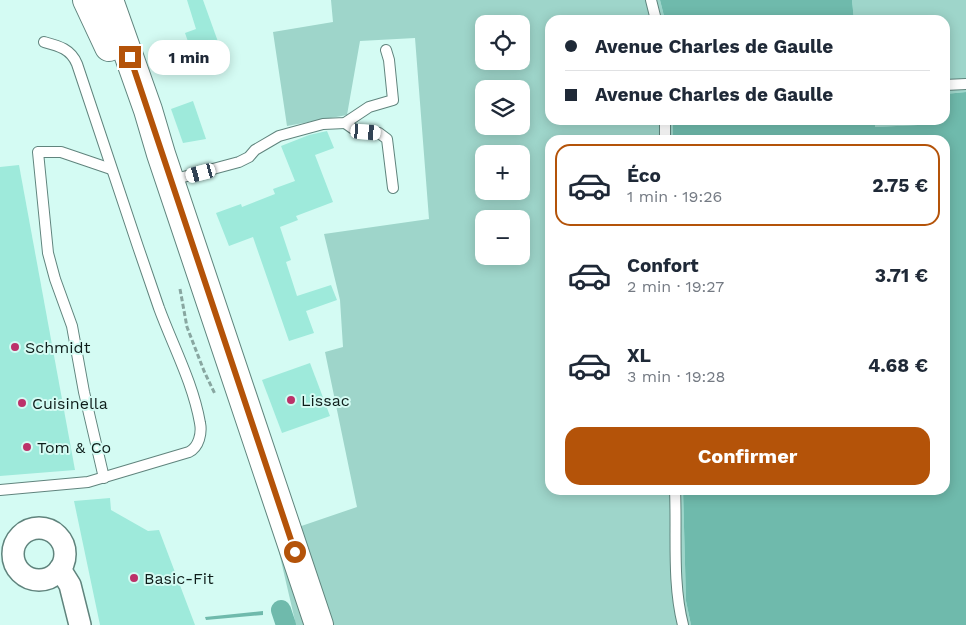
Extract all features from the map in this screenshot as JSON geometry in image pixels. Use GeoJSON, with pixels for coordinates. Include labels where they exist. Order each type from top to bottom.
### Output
{"type":"FeatureCollection","features":[{"type":"Feature","properties":{"kind":"main road"},"geometry":{"type":"LineString","coordinates":[[87,0],[161,154]]}},
{"type":"Feature","properties":{"kind":"main road"},"geometry":{"type":"LineString","coordinates":[[109,0],[148,110],[161,154],[319,625]]}},
{"type":"Feature","properties":{"kind":"street"},"geometry":{"type":"LineString","coordinates":[[60,569],[70,584],[80,625]]}},
{"type":"Feature","properties":{"kind":"lane"},"geometry":{"type":"LineString","coordinates":[[651,0],[655,15]]}},
{"type":"Feature","properties":{"kind":"lane"},"geometry":{"type":"LineString","coordinates":[[0,490],[80,483],[104,478],[185,454],[196,448],[200,437],[200,425],[194,401],[165,325],[75,59],[61,47],[44,42]]}},
{"type":"Feature","properties":{"kind":"lane"},"geometry":{"type":"LineString","coordinates":[[171,180],[239,162],[279,136],[323,124],[345,123],[369,107],[393,100],[389,60],[386,50]]}},
{"type":"Feature","properties":{"kind":"lane"},"geometry":{"type":"LineString","coordinates":[[950,85],[966,84]]}},
{"type":"Feature","properties":{"kind":"lane"},"geometry":{"type":"LineString","coordinates":[[345,123],[355,130],[379,133],[387,139],[393,188]]}},
{"type":"Feature","properties":{"kind":"lane"},"geometry":{"type":"LineString","coordinates":[[104,478],[84,392],[75,336],[48,253],[38,152],[52,151],[70,154],[112,169]]}},
{"type":"Feature","properties":{"kind":"lane"},"geometry":{"type":"LineString","coordinates":[[675,495],[677,570],[680,612],[683,625]]}},
{"type":"Feature","properties":{"kind":"shaded area"},"geometry":{"type":"Polygon","coordinates":[[[331,0],[660,0],[664,15],[545,15],[545,125],[673,125],[673,135],[545,135],[545,495],[683,495],[686,601],[691,625],[296,625],[275,535],[357,507],[325,352],[343,347],[340,300],[324,234],[429,219],[415,38],[360,41],[347,115],[287,126],[273,32],[333,22],[331,0]]]}},
{"type":"Feature","properties":{"kind":"shaded area"},"geometry":{"type":"Polygon","coordinates":[[[660,0],[852,0],[854,15],[664,15],[660,0]]]}},
{"type":"Feature","properties":{"kind":"shaded area"},"geometry":{"type":"Polygon","coordinates":[[[852,0],[966,0],[966,92],[950,94],[950,15],[854,15],[852,0]]]}},
{"type":"Feature","properties":{"kind":"shaded area"},"geometry":{"type":"Polygon","coordinates":[[[966,92],[966,625],[691,625],[686,601],[683,495],[950,495],[950,135],[673,135],[673,125],[875,125],[875,127],[950,125],[950,94],[966,92]]]}},
{"type":"Feature","properties":{"kind":"shaded area"},"geometry":{"type":"Polygon","coordinates":[[[875,125],[919,125],[875,127],[875,125]]]}},
{"type":"Feature","properties":{"kind":"shaded area"},"geometry":{"type":"Polygon","coordinates":[[[263,611],[263,615],[206,620],[205,617],[263,611]]]}},
{"type":"Feature","properties":{"kind":"building"},"geometry":{"type":"Polygon","coordinates":[[[187,0],[203,0],[226,64],[199,73],[185,33],[196,29],[187,0]]]}},
{"type":"Feature","properties":{"kind":"building"},"geometry":{"type":"Polygon","coordinates":[[[193,101],[206,139],[183,143],[171,109],[193,101]]]}},
{"type":"Feature","properties":{"kind":"building"},"geometry":{"type":"Polygon","coordinates":[[[327,131],[334,148],[315,155],[333,202],[296,216],[298,220],[280,227],[291,260],[286,262],[297,296],[331,285],[337,300],[306,311],[314,333],[289,341],[253,237],[229,246],[216,213],[241,204],[242,207],[275,194],[273,189],[295,181],[281,146],[309,135],[327,131]]]}},
{"type":"Feature","properties":{"kind":"building"},"geometry":{"type":"Polygon","coordinates":[[[19,165],[75,470],[0,476],[0,167],[19,165]]]}},
{"type":"Feature","properties":{"kind":"building"},"geometry":{"type":"Polygon","coordinates":[[[310,363],[330,416],[282,433],[262,380],[310,363]]]}},
{"type":"Feature","properties":{"kind":"building","name":"Basic-Fit"},"geometry":{"type":"Polygon","coordinates":[[[110,498],[111,510],[148,531],[159,530],[195,625],[100,625],[74,501],[110,498]]]}},
{"type":"Feature","properties":{"kind":"waterway"},"geometry":{"type":"LineString","coordinates":[[281,610],[286,625]]}},
{"type":"Feature","properties":{"kind":"place","name":"Schmidt"},"geometry":{"type":"Point","coordinates":[15,347]}},
{"type":"Feature","properties":{"kind":"place","name":"Lissac"},"geometry":{"type":"Point","coordinates":[291,400]}},
{"type":"Feature","properties":{"kind":"place","name":"Cuisinella"},"geometry":{"type":"Point","coordinates":[22,403]}},
{"type":"Feature","properties":{"kind":"place","name":"Tom & Co"},"geometry":{"type":"Point","coordinates":[27,447]}},
{"type":"Feature","properties":{"kind":"place","name":"Basic-Fit"},"geometry":{"type":"Point","coordinates":[134,578]}},
{"type":"Feature","properties":{"kind":"route"},"geometry":{"type":"LineString","coordinates":[[130,57],[295,552]]}}]}
